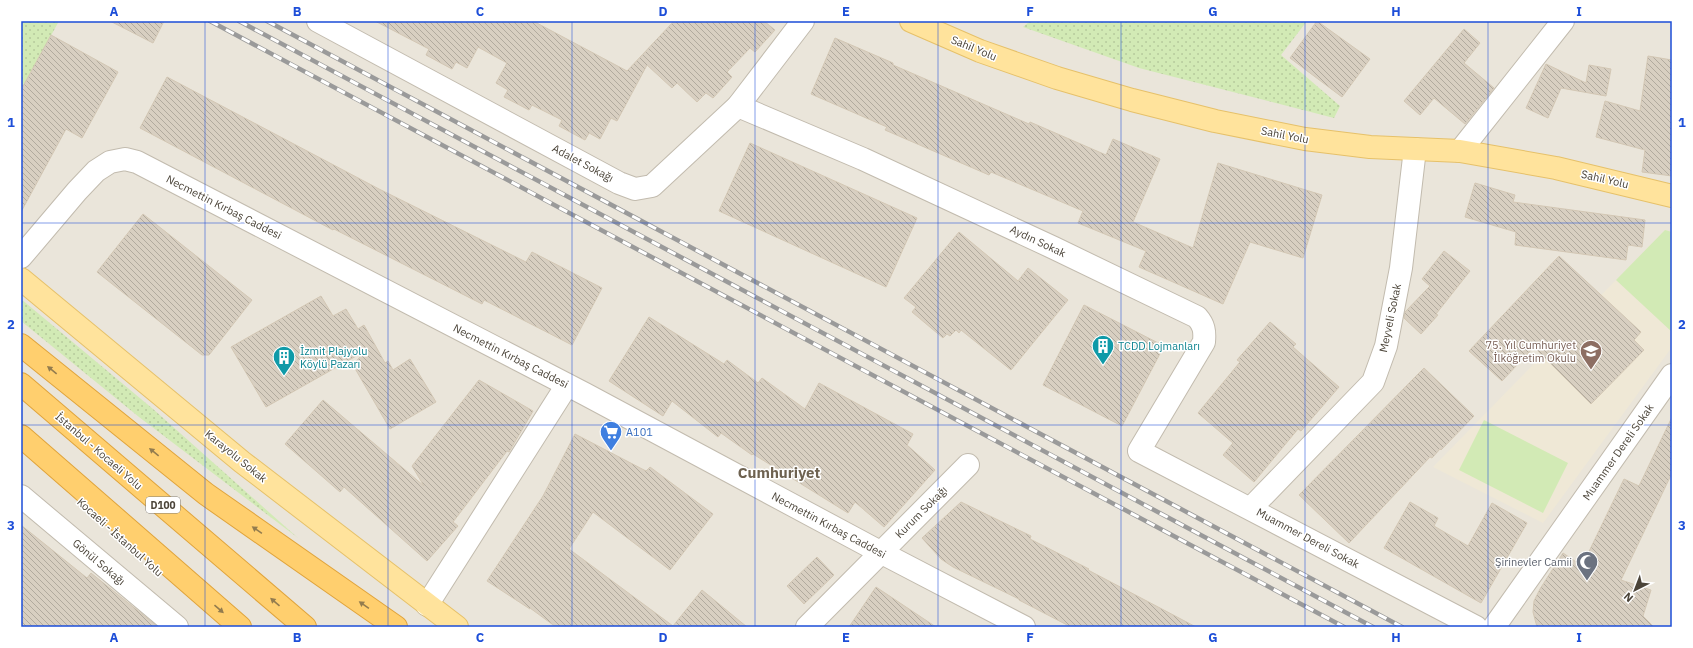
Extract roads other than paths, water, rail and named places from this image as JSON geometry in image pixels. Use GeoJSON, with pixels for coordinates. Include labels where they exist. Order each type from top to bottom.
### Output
{"type":"FeatureCollection","features":[{"type":"Feature","properties":{"kind":"highway"},"geometry":{"type":"LineString","coordinates":[[21,345],[206,494],[396,627]]}},
{"type":"Feature","properties":{"kind":"highway","name":"İstanbul - Kocaeli Yolu"},"geometry":{"type":"LineString","coordinates":[[21,384],[305,627]]}},
{"type":"Feature","properties":{"kind":"highway"},"geometry":{"type":"LineString","coordinates":[[21,436],[240,627]]}},
{"type":"Feature","properties":{"kind":"highway","name":"Kocaeli - İstanbul Yolu"},"geometry":{"type":"LineString","coordinates":[[21,447],[218,627]]}},
{"type":"Feature","properties":{"kind":"main road","name":"Sahil Yolu"},"geometry":{"type":"LineString","coordinates":[[911,21],[980,51],[1057,78],[1132,100],[1215,121],[1305,139],[1370,147],[1460,151],[1556,168],[1672,196]]}},
{"type":"Feature","properties":{"kind":"main road","name":"Karayolu Sokak"},"geometry":{"type":"LineString","coordinates":[[21,279],[242,462],[457,627]]}},
{"type":"Feature","properties":{"kind":"street","name":"Adalet Sokağı"},"geometry":{"type":"LineString","coordinates":[[318,21],[619,183],[635,189],[652,186],[738,106],[803,21]]}},
{"type":"Feature","properties":{"kind":"street"},"geometry":{"type":"LineString","coordinates":[[1460,151],[1564,21]]}},
{"type":"Feature","properties":{"kind":"street","name":"Aydın Sokak"},"geometry":{"type":"LineString","coordinates":[[738,106],[863,159],[1054,248],[1197,317],[1203,324],[1205,333],[1204,342],[1139,450]]}},
{"type":"Feature","properties":{"kind":"street","name":"Meyveli Sokak"},"geometry":{"type":"LineString","coordinates":[[1251,508],[1373,382],[1386,346],[1401,268],[1415,149]]}},
{"type":"Feature","properties":{"kind":"street","name":"Necmettin Kırbaş Caddesi"},"geometry":{"type":"LineString","coordinates":[[21,257],[96,171],[110,162],[125,159],[137,162],[567,385],[1024,627]]}},
{"type":"Feature","properties":{"kind":"street","name":"Muammer Dereli Sokak"},"geometry":{"type":"LineString","coordinates":[[1494,627],[1672,375]]}},
{"type":"Feature","properties":{"kind":"street"},"geometry":{"type":"LineString","coordinates":[[427,605],[567,385]]}},
{"type":"Feature","properties":{"kind":"street","name":"Muammer Dereli Sokak"},"geometry":{"type":"LineString","coordinates":[[1139,450],[1476,627]]}},
{"type":"Feature","properties":{"kind":"street","name":"Kurum Sokağı"},"geometry":{"type":"LineString","coordinates":[[807,627],[968,465]]}},
{"type":"Feature","properties":{"kind":"street","name":"Gönül Sokağı"},"geometry":{"type":"LineString","coordinates":[[21,496],[177,627]]}},
{"type":"Feature","properties":{"kind":"railway"},"geometry":{"type":"LineString","coordinates":[[210,21],[1344,627]]}},
{"type":"Feature","properties":{"kind":"railway"},"geometry":{"type":"LineString","coordinates":[[239,21],[1373,627]]}},
{"type":"Feature","properties":{"kind":"railway"},"geometry":{"type":"LineString","coordinates":[[267,21],[1402,627]]}},
{"type":"Feature","properties":{"kind":"place","name":"TCDD Lojmanları"},"geometry":{"type":"Point","coordinates":[1103,366]}},
{"type":"Feature","properties":{"kind":"place","name":"75. Yıl Cumhuriyet İlköğretim Okulu"},"geometry":{"type":"Point","coordinates":[1591,370]}},
{"type":"Feature","properties":{"kind":"place","name":"İzmit Plajyolu Köylü Pazarı"},"geometry":{"type":"Point","coordinates":[284,376]}},
{"type":"Feature","properties":{"kind":"place","name":"A101"},"geometry":{"type":"Point","coordinates":[611,452]}},
{"type":"Feature","properties":{"kind":"place","name":"Şirinevler Camii"},"geometry":{"type":"Point","coordinates":[1587,582]}},
{"type":"Feature","properties":{"kind":"district","name":"Cumhuriyet"},"geometry":{"type":"Point","coordinates":[779,473]}}]}
